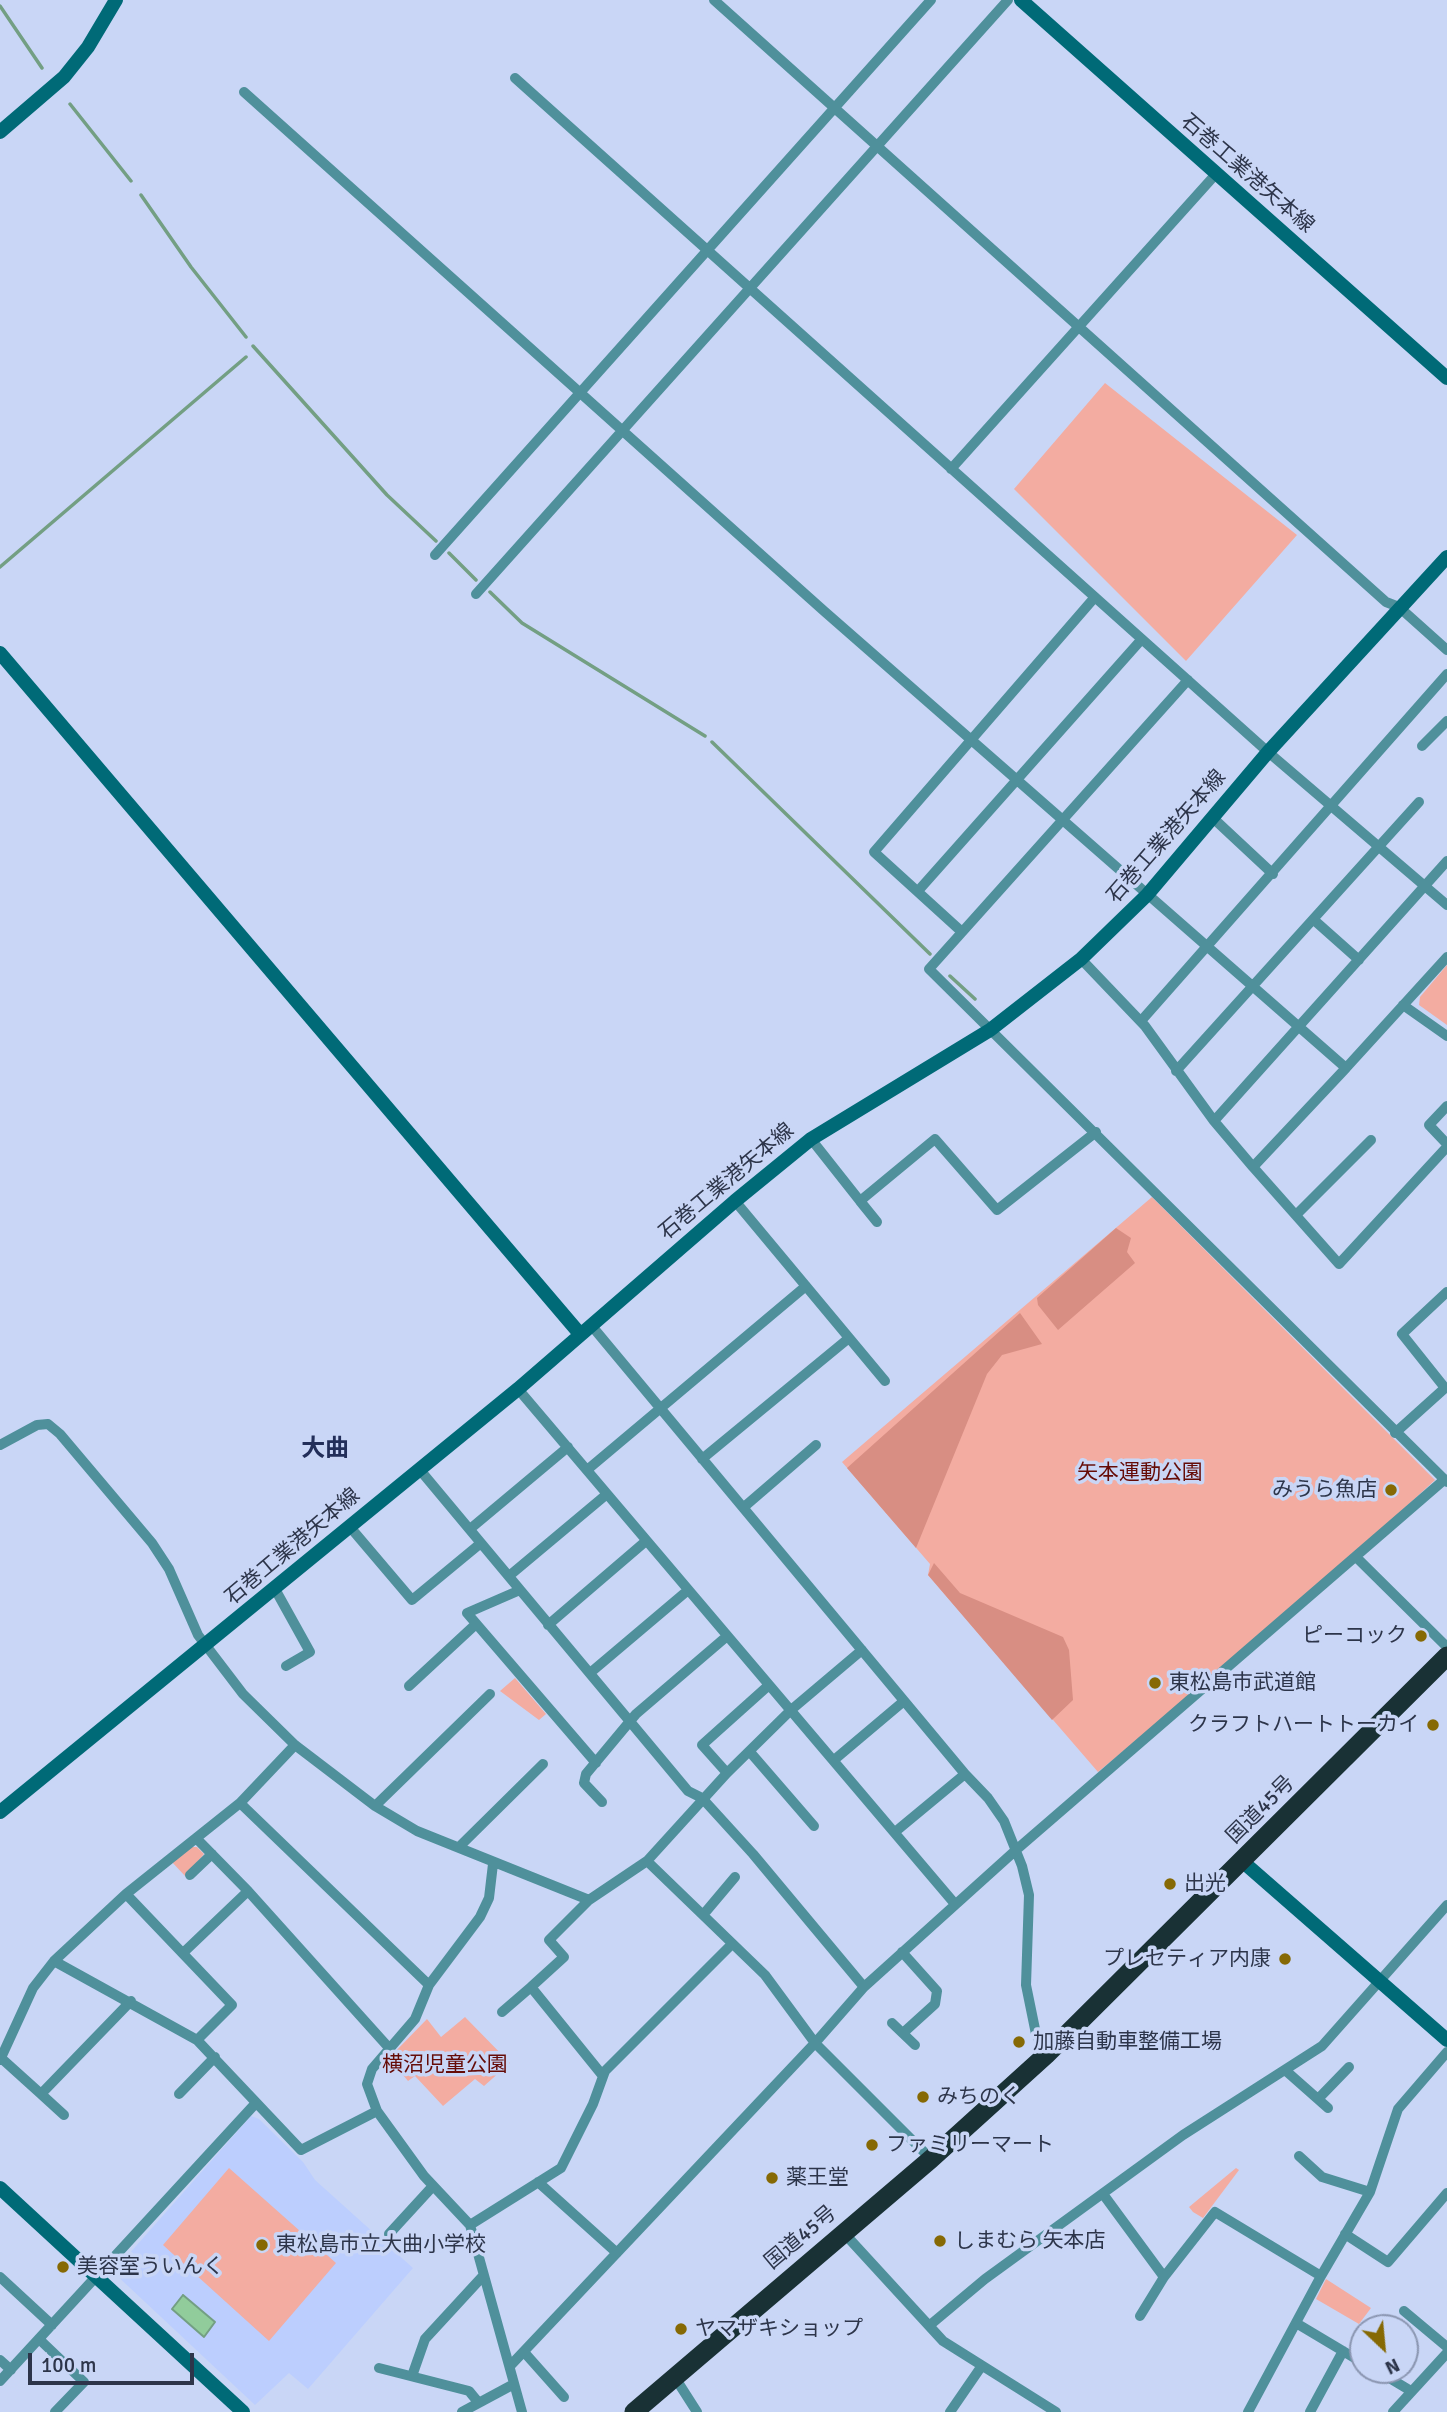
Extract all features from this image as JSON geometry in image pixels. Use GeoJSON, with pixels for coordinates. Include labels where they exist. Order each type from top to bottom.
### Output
{"type":"FeatureCollection","features":[{"type":"Feature","properties":{"kind":"highway","name":"国道45号"},"geometry":{"type":"LineString","coordinates":[[634,2412],[674,2375],[931,2159],[1046,2055],[1447,1656]]}},
{"type":"Feature","properties":{"kind":"main road"},"geometry":{"type":"LineString","coordinates":[[0,132],[64,77],[94,38],[116,0]]}},
{"type":"Feature","properties":{"kind":"main road","name":"石巻工業港矢本線"},"geometry":{"type":"LineString","coordinates":[[1021,0],[1215,175],[1447,378]]}},
{"type":"Feature","properties":{"kind":"main road","name":"石巻工業港矢本線"},"geometry":{"type":"LineString","coordinates":[[0,1812],[206,1647],[518,1389],[735,1200],[811,1139],[990,1030],[1081,959],[1147,895],[1268,752],[1447,557]]}},
{"type":"Feature","properties":{"kind":"main road"},"geometry":{"type":"LineString","coordinates":[[0,653],[586,1330]]}},
{"type":"Feature","properties":{"kind":"main road"},"geometry":{"type":"LineString","coordinates":[[1242,1861],[1447,2040]]}},
{"type":"Feature","properties":{"kind":"main road"},"geometry":{"type":"LineString","coordinates":[[0,2188],[234,2409]]}},
{"type":"Feature","properties":{"kind":"street"},"geometry":{"type":"LineString","coordinates":[[714,0],[837,107],[1386,601],[1399,607],[1447,650]]}},
{"type":"Feature","properties":{"kind":"street"},"geometry":{"type":"LineString","coordinates":[[435,555],[710,250],[930,0]]}},
{"type":"Feature","properties":{"kind":"street"},"geometry":{"type":"LineString","coordinates":[[476,594],[1008,0]]}},
{"type":"Feature","properties":{"kind":"street"},"geometry":{"type":"LineString","coordinates":[[515,78],[710,250],[1141,640],[1447,905]]}},
{"type":"Feature","properties":{"kind":"street"},"geometry":{"type":"LineString","coordinates":[[244,92],[625,430],[814,602],[1346,1068]]}},
{"type":"Feature","properties":{"kind":"street"},"geometry":{"type":"LineString","coordinates":[[951,468],[1215,175]]}},
{"type":"Feature","properties":{"kind":"street"},"geometry":{"type":"LineString","coordinates":[[962,932],[874,852],[1095,597]]}},
{"type":"Feature","properties":{"kind":"street"},"geometry":{"type":"LineString","coordinates":[[918,891],[1141,640]]}},
{"type":"Feature","properties":{"kind":"street"},"geometry":{"type":"LineString","coordinates":[[1141,1021],[1447,674]]}},
{"type":"Feature","properties":{"kind":"street"},"geometry":{"type":"LineString","coordinates":[[510,2366],[815,2043],[864,1987],[1016,1850],[1446,1480],[1395,1433],[1096,1132],[929,969],[1188,680]]}},
{"type":"Feature","properties":{"kind":"street"},"geometry":{"type":"LineString","coordinates":[[1422,747],[1447,721]]}},
{"type":"Feature","properties":{"kind":"street"},"geometry":{"type":"LineString","coordinates":[[1176,1071],[1419,802]]}},
{"type":"Feature","properties":{"kind":"street"},"geometry":{"type":"LineString","coordinates":[[1213,818],[1273,874]]}},
{"type":"Feature","properties":{"kind":"street"},"geometry":{"type":"LineString","coordinates":[[1214,1121],[1447,861]]}},
{"type":"Feature","properties":{"kind":"street"},"geometry":{"type":"LineString","coordinates":[[1314,920],[1359,960]]}},
{"type":"Feature","properties":{"kind":"street"},"geometry":{"type":"LineString","coordinates":[[1253,1167],[1447,957]]}},
{"type":"Feature","properties":{"kind":"street"},"geometry":{"type":"LineString","coordinates":[[1081,959],[1141,1021],[1214,1121],[1339,1264],[1447,1146],[1429,1125],[1447,1106]]}},
{"type":"Feature","properties":{"kind":"street"},"geometry":{"type":"LineString","coordinates":[[1403,1005],[1447,1036]]}},
{"type":"Feature","properties":{"kind":"street"},"geometry":{"type":"LineString","coordinates":[[860,1200],[935,1139],[997,1210],[1096,1132]]}},
{"type":"Feature","properties":{"kind":"street"},"geometry":{"type":"LineString","coordinates":[[811,1139],[877,1222]]}},
{"type":"Feature","properties":{"kind":"street"},"geometry":{"type":"LineString","coordinates":[[1296,1215],[1371,1140]]}},
{"type":"Feature","properties":{"kind":"street"},"geometry":{"type":"LineString","coordinates":[[735,1200],[885,1381]]}},
{"type":"Feature","properties":{"kind":"street"},"geometry":{"type":"LineString","coordinates":[[587,1470],[806,1286]]}},
{"type":"Feature","properties":{"kind":"street"},"geometry":{"type":"LineString","coordinates":[[1395,1433],[1445,1388],[1402,1334],[1447,1292]]}},
{"type":"Feature","properties":{"kind":"street"},"geometry":{"type":"LineString","coordinates":[[586,1330],[660,1407],[965,1774],[988,1798],[1004,1821],[1029,1895],[1026,1985],[1036,2034],[1046,2055]]}},
{"type":"Feature","properties":{"kind":"street"},"geometry":{"type":"LineString","coordinates":[[702,1459],[849,1338]]}},
{"type":"Feature","properties":{"kind":"street"},"geometry":{"type":"LineString","coordinates":[[518,1389],[955,1904]]}},
{"type":"Feature","properties":{"kind":"street"},"geometry":{"type":"LineString","coordinates":[[0,1445],[37,1424],[48,1424],[60,1434],[152,1543],[169,1569],[206,1647],[260,1714],[295,1745],[374,1806],[417,1831],[493,1864],[589,1900]]}},
{"type":"Feature","properties":{"kind":"street"},"geometry":{"type":"LineString","coordinates":[[744,1507],[817,1445]]}},
{"type":"Feature","properties":{"kind":"street"},"geometry":{"type":"LineString","coordinates":[[470,1530],[568,1447]]}},
{"type":"Feature","properties":{"kind":"street"},"geometry":{"type":"LineString","coordinates":[[420,1470],[688,1791],[702,1798],[864,1987]]}},
{"type":"Feature","properties":{"kind":"street"},"geometry":{"type":"LineString","coordinates":[[509,1577],[607,1494]]}},
{"type":"Feature","properties":{"kind":"street"},"geometry":{"type":"LineString","coordinates":[[350,1527],[412,1600],[481,1543]]}},
{"type":"Feature","properties":{"kind":"street"},"geometry":{"type":"LineString","coordinates":[[548,1625],[646,1541]]}},
{"type":"Feature","properties":{"kind":"street"},"geometry":{"type":"LineString","coordinates":[[1356,1557],[1447,1647]]}},
{"type":"Feature","properties":{"kind":"street"},"geometry":{"type":"LineString","coordinates":[[275,1589],[314,1650],[286,1666]]}},
{"type":"Feature","properties":{"kind":"street"},"geometry":{"type":"LineString","coordinates":[[520,1590],[467,1613],[596,1763]]}},
{"type":"Feature","properties":{"kind":"street"},"geometry":{"type":"LineString","coordinates":[[590,1673],[687,1591]]}},
{"type":"Feature","properties":{"kind":"street"},"geometry":{"type":"LineString","coordinates":[[409,1686],[476,1624]]}},
{"type":"Feature","properties":{"kind":"street"},"geometry":{"type":"LineString","coordinates":[[602,1802],[584,1783],[586,1774],[636,1714],[726,1637]]}},
{"type":"Feature","properties":{"kind":"street"},"geometry":{"type":"LineString","coordinates":[[502,2012],[564,1957],[549,1940],[589,1900],[647,1861],[702,1798],[791,1710],[862,1650]]}},
{"type":"Feature","properties":{"kind":"street"},"geometry":{"type":"LineString","coordinates":[[727,1773],[702,1745],[769,1685]]}},
{"type":"Feature","properties":{"kind":"street"},"geometry":{"type":"LineString","coordinates":[[374,1806],[490,1694]]}},
{"type":"Feature","properties":{"kind":"street"},"geometry":{"type":"LineString","coordinates":[[834,1760],[904,1700]]}},
{"type":"Feature","properties":{"kind":"street"},"geometry":{"type":"LineString","coordinates":[[64,2115],[1,2059],[33,1988],[54,1961],[126,1894],[240,1803],[295,1745]]}},
{"type":"Feature","properties":{"kind":"street"},"geometry":{"type":"LineString","coordinates":[[751,1752],[814,1826]]}},
{"type":"Feature","properties":{"kind":"street"},"geometry":{"type":"LineString","coordinates":[[459,1847],[543,1764]]}},
{"type":"Feature","properties":{"kind":"street"},"geometry":{"type":"LineString","coordinates":[[895,1832],[965,1774]]}},
{"type":"Feature","properties":{"kind":"street"},"geometry":{"type":"LineString","coordinates":[[240,1803],[429,1984]]}},
{"type":"Feature","properties":{"kind":"street"},"geometry":{"type":"LineString","coordinates":[[196,1838],[248,1891],[390,2049]]}},
{"type":"Feature","properties":{"kind":"street"},"geometry":{"type":"LineString","coordinates":[[190,1875],[212,1854]]}},
{"type":"Feature","properties":{"kind":"street"},"geometry":{"type":"LineString","coordinates":[[647,1861],[780,1993],[815,2043],[931,2159]]}},
{"type":"Feature","properties":{"kind":"street"},"geometry":{"type":"LineString","coordinates":[[493,1864],[489,1898],[480,1917],[429,1984],[415,2019],[372,2069],[367,2084],[377,2111],[433,2186],[470,2225],[522,2412]]}},
{"type":"Feature","properties":{"kind":"street"},"geometry":{"type":"LineString","coordinates":[[703,1914],[735,1877]]}},
{"type":"Feature","properties":{"kind":"street"},"geometry":{"type":"LineString","coordinates":[[183,1953],[248,1891]]}},
{"type":"Feature","properties":{"kind":"street"},"geometry":{"type":"LineString","coordinates":[[126,1894],[232,2005],[197,2040]]}},
{"type":"Feature","properties":{"kind":"street"},"geometry":{"type":"LineString","coordinates":[[930,2325],[985,2279],[1183,2135],[1327,2041],[1447,1905]]}},
{"type":"Feature","properties":{"kind":"street"},"geometry":{"type":"LineString","coordinates":[[470,2225],[561,2168],[593,2104],[603,2076],[733,1944]]}},
{"type":"Feature","properties":{"kind":"street"},"geometry":{"type":"LineString","coordinates":[[902,1952],[937,1991],[935,2004],[903,2034]]}},
{"type":"Feature","properties":{"kind":"street"},"geometry":{"type":"LineString","coordinates":[[54,1961],[131,2001],[197,2040],[301,2150],[377,2111]]}},
{"type":"Feature","properties":{"kind":"street"},"geometry":{"type":"LineString","coordinates":[[531,1987],[603,2076]]}},
{"type":"Feature","properties":{"kind":"street"},"geometry":{"type":"LineString","coordinates":[[41,2094],[131,2001]]}},
{"type":"Feature","properties":{"kind":"street"},"geometry":{"type":"LineString","coordinates":[[892,2023],[915,2045]]}},
{"type":"Feature","properties":{"kind":"street"},"geometry":{"type":"LineString","coordinates":[[1248,2412],[1321,2276],[1370,2192],[1398,2109],[1447,2052]]}},
{"type":"Feature","properties":{"kind":"street"},"geometry":{"type":"LineString","coordinates":[[179,2094],[215,2057]]}},
{"type":"Feature","properties":{"kind":"street"},"geometry":{"type":"LineString","coordinates":[[1318,2099],[1349,2067]]}},
{"type":"Feature","properties":{"kind":"street"},"geometry":{"type":"LineString","coordinates":[[1285,2070],[1328,2108]]}},
{"type":"Feature","properties":{"kind":"street"},"geometry":{"type":"LineString","coordinates":[[0,2381],[255,2104]]}},
{"type":"Feature","properties":{"kind":"street"},"geometry":{"type":"LineString","coordinates":[[1299,2156],[1322,2177],[1370,2192]]}},
{"type":"Feature","properties":{"kind":"street"},"geometry":{"type":"LineString","coordinates":[[538,2182],[617,2253]]}},
{"type":"Feature","properties":{"kind":"street"},"geometry":{"type":"LineString","coordinates":[[389,2234],[433,2186]]}},
{"type":"Feature","properties":{"kind":"street"},"geometry":{"type":"LineString","coordinates":[[1345,2234],[1388,2262],[1447,2193]]}},
{"type":"Feature","properties":{"kind":"street"},"geometry":{"type":"LineString","coordinates":[[1103,2194],[1164,2277]]}},
{"type":"Feature","properties":{"kind":"street"},"geometry":{"type":"LineString","coordinates":[[1140,2316],[1164,2277],[1215,2212],[1321,2276]]}},
{"type":"Feature","properties":{"kind":"street"},"geometry":{"type":"LineString","coordinates":[[844,2232],[943,2341],[1037,2407],[1056,2412]]}},
{"type":"Feature","properties":{"kind":"street"},"geometry":{"type":"LineString","coordinates":[[412,2376],[425,2339],[483,2276]]}},
{"type":"Feature","properties":{"kind":"street"},"geometry":{"type":"LineString","coordinates":[[0,2277],[52,2325]]}},
{"type":"Feature","properties":{"kind":"street"},"geometry":{"type":"LineString","coordinates":[[1393,2412],[1446,2353],[1404,2311]]}},
{"type":"Feature","properties":{"kind":"street"},"geometry":{"type":"LineString","coordinates":[[1296,2323],[1349,2354]]}},
{"type":"Feature","properties":{"kind":"street"},"geometry":{"type":"LineString","coordinates":[[39,2339],[84,2382],[55,2412]]}},
{"type":"Feature","properties":{"kind":"street"},"geometry":{"type":"LineString","coordinates":[[524,2351],[564,2397]]}},
{"type":"Feature","properties":{"kind":"street"},"geometry":{"type":"LineString","coordinates":[[1310,2412],[1343,2351]]}},
{"type":"Feature","properties":{"kind":"street"},"geometry":{"type":"LineString","coordinates":[[0,2360],[11,2370]]}},
{"type":"Feature","properties":{"kind":"street"},"geometry":{"type":"LineString","coordinates":[[950,2412],[981,2367]]}},
{"type":"Feature","properties":{"kind":"street"},"geometry":{"type":"LineString","coordinates":[[379,2368],[469,2391],[478,2402]]}},
{"type":"Feature","properties":{"kind":"street"},"geometry":{"type":"LineString","coordinates":[[674,2375],[697,2412]]}},
{"type":"Feature","properties":{"kind":"street"},"geometry":{"type":"LineString","coordinates":[[462,2412],[514,2384]]}},
{"type":"Feature","properties":{"kind":"street"},"geometry":{"type":"LineString","coordinates":[[1399,2384],[1411,2391]]}},
{"type":"Feature","properties":{"kind":"shaded area"},"geometry":{"type":"Polygon","coordinates":[[[1116,1228],[1131,1238],[1127,1252],[1135,1263],[1058,1330],[1038,1305],[1037,1298],[1116,1228]]]}},
{"type":"Feature","properties":{"kind":"shaded area"},"geometry":{"type":"Polygon","coordinates":[[[1020,1313],[1042,1344],[1002,1355],[987,1374],[916,1548],[847,1468],[1020,1313]]]}},
{"type":"Feature","properties":{"kind":"shaded area"},"geometry":{"type":"Polygon","coordinates":[[[934,1563],[960,1593],[1063,1637],[1069,1650],[1073,1700],[1052,1720],[928,1575],[934,1563]]]}},
{"type":"Feature","properties":{"kind":"shaded area","name":"東松島市立大曲小学校"},"geometry":{"type":"Polygon","coordinates":[[[251,2116],[259,2119],[303,2162],[315,2180],[413,2268],[308,2389],[289,2373],[255,2405],[113,2272],[251,2116]]]}},
{"type":"Feature","properties":{"kind":"shaded area"},"geometry":{"type":"Polygon","coordinates":[[[183,2295],[215,2322],[204,2337],[172,2309],[183,2295]]]}},
{"type":"Feature","properties":{"kind":"green space"},"geometry":{"type":"Polygon","coordinates":[[[1105,383],[1297,535],[1186,661],[1014,489],[1105,383]]]}},
{"type":"Feature","properties":{"kind":"green space"},"geometry":{"type":"Polygon","coordinates":[[[1447,965],[1447,1025],[1419,1005],[1420,997],[1447,965]]]}},
{"type":"Feature","properties":{"kind":"green space","name":"矢本運動公園"},"geometry":{"type":"Polygon","coordinates":[[[1152,1197],[1435,1480],[1296,1608],[1098,1772],[928,1575],[930,1564],[842,1462],[1152,1197]]]}},
{"type":"Feature","properties":{"kind":"green space"},"geometry":{"type":"Polygon","coordinates":[[[515,1678],[546,1714],[539,1720],[500,1691],[515,1678]]]}},
{"type":"Feature","properties":{"kind":"green space"},"geometry":{"type":"Polygon","coordinates":[[[190,1847],[197,1847],[204,1854],[185,1876],[171,1861],[190,1847]]]}},
{"type":"Feature","properties":{"kind":"green space","name":"横沼児童公園"},"geometry":{"type":"Polygon","coordinates":[[[465,2017],[510,2063],[484,2086],[475,2079],[443,2106],[415,2076],[408,2081],[389,2058],[427,2019],[441,2037],[465,2017]]]}},
{"type":"Feature","properties":{"kind":"green space"},"geometry":{"type":"Polygon","coordinates":[[[229,2168],[336,2263],[269,2341],[163,2245],[229,2168]]]}},
{"type":"Feature","properties":{"kind":"green space"},"geometry":{"type":"Polygon","coordinates":[[[1236,2168],[1239,2170],[1203,2218],[1193,2212],[1189,2207],[1236,2168]]]}},
{"type":"Feature","properties":{"kind":"green space"},"geometry":{"type":"Polygon","coordinates":[[[1326,2279],[1371,2308],[1366,2314],[1349,2314],[1349,2318],[1316,2299],[1326,2279]]]}},
{"type":"Feature","properties":{"kind":"waterway"},"geometry":{"type":"LineString","coordinates":[[0,6],[42,68]]}},
{"type":"Feature","properties":{"kind":"waterway"},"geometry":{"type":"LineString","coordinates":[[70,104],[131,181]]}},
{"type":"Feature","properties":{"kind":"waterway"},"geometry":{"type":"LineString","coordinates":[[141,195],[191,267],[246,337]]}},
{"type":"Feature","properties":{"kind":"waterway"},"geometry":{"type":"LineString","coordinates":[[253,346],[387,495],[436,541]]}},
{"type":"Feature","properties":{"kind":"waterway"},"geometry":{"type":"LineString","coordinates":[[0,567],[246,357]]}},
{"type":"Feature","properties":{"kind":"waterway"},"geometry":{"type":"LineString","coordinates":[[449,553],[476,580]]}},
{"type":"Feature","properties":{"kind":"waterway"},"geometry":{"type":"LineString","coordinates":[[490,592],[522,623],[705,736]]}},
{"type":"Feature","properties":{"kind":"waterway"},"geometry":{"type":"LineString","coordinates":[[712,742],[930,954]]}},
{"type":"Feature","properties":{"kind":"waterway"},"geometry":{"type":"LineString","coordinates":[[950,976],[975,999]]}},
{"type":"Feature","properties":{"kind":"place","name":"みうら魚店"},"geometry":{"type":"Point","coordinates":[1391,1490]}},
{"type":"Feature","properties":{"kind":"place","name":"ピーコック"},"geometry":{"type":"Point","coordinates":[1421,1636]}},
{"type":"Feature","properties":{"kind":"place","name":"東松島市武道館"},"geometry":{"type":"Point","coordinates":[1155,1683]}},
{"type":"Feature","properties":{"kind":"place","name":"クラフトハートトーカイ"},"geometry":{"type":"Point","coordinates":[1433,1725]}},
{"type":"Feature","properties":{"kind":"place","name":"出光"},"geometry":{"type":"Point","coordinates":[1170,1884]}},
{"type":"Feature","properties":{"kind":"place","name":"プレセティア内康"},"geometry":{"type":"Point","coordinates":[1285,1959]}},
{"type":"Feature","properties":{"kind":"place","name":"加藤自動車整備工場"},"geometry":{"type":"Point","coordinates":[1019,2042]}},
{"type":"Feature","properties":{"kind":"place","name":"みちのく"},"geometry":{"type":"Point","coordinates":[923,2097]}},
{"type":"Feature","properties":{"kind":"place","name":"ファミリーマート"},"geometry":{"type":"Point","coordinates":[872,2145]}},
{"type":"Feature","properties":{"kind":"place","name":"薬王堂"},"geometry":{"type":"Point","coordinates":[772,2178]}},
{"type":"Feature","properties":{"kind":"place","name":"しまむら 矢本店"},"geometry":{"type":"Point","coordinates":[940,2241]}},
{"type":"Feature","properties":{"kind":"place","name":"東松島市立大曲小学校"},"geometry":{"type":"Point","coordinates":[262,2245]}},
{"type":"Feature","properties":{"kind":"place","name":"美容室ういんく"},"geometry":{"type":"Point","coordinates":[63,2267]}},
{"type":"Feature","properties":{"kind":"place","name":"ヤマザキショップ"},"geometry":{"type":"Point","coordinates":[681,2329]}},
{"type":"Feature","properties":{"kind":"district","name":"大曲"},"geometry":{"type":"Point","coordinates":[325,1450]}}]}
